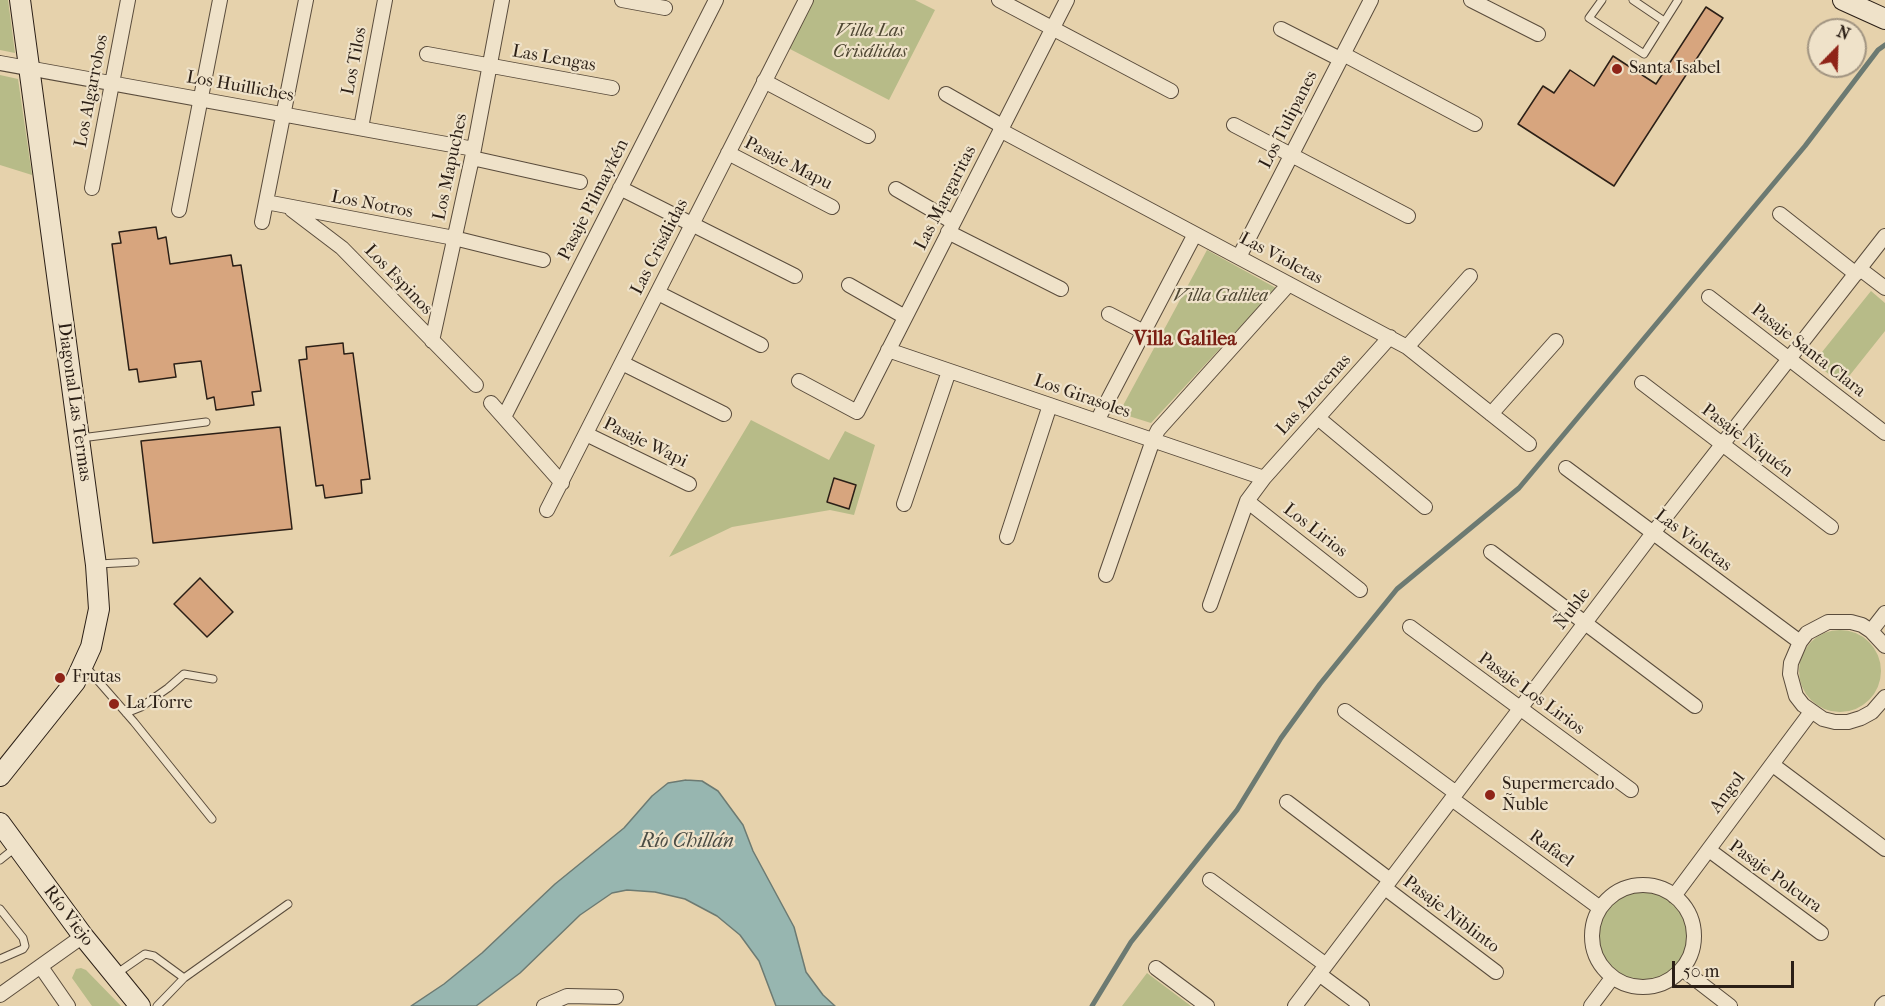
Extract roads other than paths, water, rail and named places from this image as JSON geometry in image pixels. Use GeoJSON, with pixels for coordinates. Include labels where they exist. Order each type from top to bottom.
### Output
{"type":"FeatureCollection","features":[{"type":"Feature","properties":{"kind":"main road","name":"Diagonal Las Termas"},"geometry":{"type":"LineString","coordinates":[[0,776],[64,698],[84,665],[96,628],[99,609],[96,565],[20,0]]}},
{"type":"Feature","properties":{"kind":"main road"},"geometry":{"type":"LineString","coordinates":[[1843,0],[1885,19]]}},
{"type":"Feature","properties":{"kind":"main road","name":"Río Viejo"},"geometry":{"type":"LineString","coordinates":[[0,823],[83,936],[140,1006]]}},
{"type":"Feature","properties":{"kind":"street","name":"Los Algarrobos"},"geometry":{"type":"LineString","coordinates":[[92,188],[128,0]]}},
{"type":"Feature","properties":{"kind":"street"},"geometry":{"type":"LineString","coordinates":[[179,210],[220,0]]}},
{"type":"Feature","properties":{"kind":"street"},"geometry":{"type":"LineString","coordinates":[[262,222],[306,0]]}},
{"type":"Feature","properties":{"kind":"street","name":"Los Tilos"},"geometry":{"type":"LineString","coordinates":[[361,128],[385,0]]}},
{"type":"Feature","properties":{"kind":"street","name":"Los Mapuches"},"geometry":{"type":"LineString","coordinates":[[432,341],[502,0]]}},
{"type":"Feature","properties":{"kind":"street"},"geometry":{"type":"LineString","coordinates":[[622,0],[665,8]]}},
{"type":"Feature","properties":{"kind":"street","name":"Pasaje Pilmaykén"},"geometry":{"type":"LineString","coordinates":[[504,417],[716,0]]}},
{"type":"Feature","properties":{"kind":"street","name":"Las Crisálidas"},"geometry":{"type":"LineString","coordinates":[[547,510],[806,0]]}},
{"type":"Feature","properties":{"kind":"street"},"geometry":{"type":"LineString","coordinates":[[999,0],[1171,91]]}},
{"type":"Feature","properties":{"kind":"street","name":"Las Margaritas"},"geometry":{"type":"LineString","coordinates":[[800,381],[857,411],[1066,0]]}},
{"type":"Feature","properties":{"kind":"street","name":"Los Tulipanes"},"geometry":{"type":"LineString","coordinates":[[1239,257],[1371,0]]}},
{"type":"Feature","properties":{"kind":"street"},"geometry":{"type":"LineString","coordinates":[[1471,0],[1538,34]]}},
{"type":"Feature","properties":{"kind":"street"},"geometry":{"type":"LineString","coordinates":[[1281,29],[1475,124]]}},
{"type":"Feature","properties":{"kind":"street","name":"Las Lengas"},"geometry":{"type":"LineString","coordinates":[[427,54],[612,88]]}},
{"type":"Feature","properties":{"kind":"street","name":"Los Huilliches"},"geometry":{"type":"LineString","coordinates":[[0,63],[361,128],[472,153],[580,182]]}},
{"type":"Feature","properties":{"kind":"street"},"geometry":{"type":"LineString","coordinates":[[764,81],[868,136]]}},
{"type":"Feature","properties":{"kind":"street","name":"Las Violetas"},"geometry":{"type":"LineString","coordinates":[[946,94],[1001,128],[1407,346],[1528,444]]}},
{"type":"Feature","properties":{"kind":"street"},"geometry":{"type":"LineString","coordinates":[[1234,125],[1408,216]]}},
{"type":"Feature","properties":{"kind":"street","name":"Pasaje Mapu"},"geometry":{"type":"LineString","coordinates":[[728,153],[832,207]]}},
{"type":"Feature","properties":{"kind":"street"},"geometry":{"type":"LineString","coordinates":[[620,188],[795,276]]}},
{"type":"Feature","properties":{"kind":"street"},"geometry":{"type":"LineString","coordinates":[[896,189],[951,227],[1061,289]]}},
{"type":"Feature","properties":{"kind":"street","name":"Los Notros"},"geometry":{"type":"LineString","coordinates":[[266,202],[454,238],[543,260]]}},
{"type":"Feature","properties":{"kind":"street","name":"Los Espinos"},"geometry":{"type":"LineString","coordinates":[[288,208],[342,248],[476,385]]}},
{"type":"Feature","properties":{"kind":"street"},"geometry":{"type":"LineString","coordinates":[[1780,214],[1885,288]]}},
{"type":"Feature","properties":{"kind":"street"},"geometry":{"type":"LineString","coordinates":[[1097,421],[1195,234]]}},
{"type":"Feature","properties":{"kind":"street","name":"Ñuble"},"geometry":{"type":"LineString","coordinates":[[1295,1006],[1653,533],[1885,236]]}},
{"type":"Feature","properties":{"kind":"street"},"geometry":{"type":"LineString","coordinates":[[1407,346],[1470,276]]}},
{"type":"Feature","properties":{"kind":"street"},"geometry":{"type":"LineString","coordinates":[[1106,574],[1153,440],[1164,423],[1289,284]]}},
{"type":"Feature","properties":{"kind":"street"},"geometry":{"type":"LineString","coordinates":[[849,285],[905,316]]}},
{"type":"Feature","properties":{"kind":"street"},"geometry":{"type":"LineString","coordinates":[[658,293],[761,345]]}},
{"type":"Feature","properties":{"kind":"street","name":"Pasaje Santa Clara"},"geometry":{"type":"LineString","coordinates":[[1709,297],[1885,433]]}},
{"type":"Feature","properties":{"kind":"street"},"geometry":{"type":"LineString","coordinates":[[1109,314],[1144,332]]}},
{"type":"Feature","properties":{"kind":"street","name":"Las Azucenas"},"geometry":{"type":"LineString","coordinates":[[1210,605],[1247,501],[1264,478],[1389,337]]}},
{"type":"Feature","properties":{"kind":"street"},"geometry":{"type":"LineString","coordinates":[[1491,414],[1556,341]]}},
{"type":"Feature","properties":{"kind":"street","name":"Los Girasoles"},"geometry":{"type":"LineString","coordinates":[[888,350],[1264,478]]}},
{"type":"Feature","properties":{"kind":"street"},"geometry":{"type":"LineString","coordinates":[[622,363],[724,414]]}},
{"type":"Feature","properties":{"kind":"street"},"geometry":{"type":"LineString","coordinates":[[904,504],[949,370]]}},
{"type":"Feature","properties":{"kind":"street","name":"Pasaje Ñiquén"},"geometry":{"type":"LineString","coordinates":[[1642,383],[1831,527]]}},
{"type":"Feature","properties":{"kind":"street"},"geometry":{"type":"LineString","coordinates":[[491,403],[562,483]]}},
{"type":"Feature","properties":{"kind":"street"},"geometry":{"type":"LineString","coordinates":[[1007,537],[1050,405]]}},
{"type":"Feature","properties":{"kind":"street"},"geometry":{"type":"LineString","coordinates":[[1318,418],[1425,507]]}},
{"type":"Feature","properties":{"kind":"street","name":"Pasaje Wapi"},"geometry":{"type":"LineString","coordinates":[[586,434],[688,484]]}},
{"type":"Feature","properties":{"kind":"street","name":"Las Violetas"},"geometry":{"type":"LineString","coordinates":[[1566,468],[1800,642]]}},
{"type":"Feature","properties":{"kind":"street","name":"Los Lirios"},"geometry":{"type":"LineString","coordinates":[[1247,501],[1360,590]]}},
{"type":"Feature","properties":{"kind":"street"},"geometry":{"type":"LineString","coordinates":[[1491,552],[1695,706]]}},
{"type":"Feature","properties":{"kind":"street"},"geometry":{"type":"LineString","coordinates":[[1871,631],[1885,613]]}},
{"type":"Feature","properties":{"kind":"street"},"geometry":{"type":"LineString","coordinates":[[1884,702],[1872,712],[1848,722],[1823,719],[1812,712],[1797,696],[1790,674],[1794,652],[1800,642],[1807,633],[1828,622],[1851,621],[1871,631],[1885,646]]}},
{"type":"Feature","properties":{"kind":"street","name":"Pasaje Los Lirios"},"geometry":{"type":"LineString","coordinates":[[1410,627],[1631,790]]}},
{"type":"Feature","properties":{"kind":"street","name":"Rafael"},"geometry":{"type":"LineString","coordinates":[[1345,711],[1600,908]]}},
{"type":"Feature","properties":{"kind":"street","name":"Angol"},"geometry":{"type":"LineString","coordinates":[[1674,896],[1812,712]]}},
{"type":"Feature","properties":{"kind":"street"},"geometry":{"type":"LineString","coordinates":[[1773,765],[1885,849]]}},
{"type":"Feature","properties":{"kind":"street","name":"Pasaje Niblinto"},"geometry":{"type":"LineString","coordinates":[[1287,802],[1496,972]]}},
{"type":"Feature","properties":{"kind":"street","name":"Pasaje Polcura"},"geometry":{"type":"LineString","coordinates":[[1709,850],[1821,933]]}},
{"type":"Feature","properties":{"kind":"street"},"geometry":{"type":"LineString","coordinates":[[1210,880],[1323,969],[1362,1006]]}},
{"type":"Feature","properties":{"kind":"street"},"geometry":{"type":"LineString","coordinates":[[1635,886],[1655,887],[1674,896],[1687,910],[1694,928],[1693,948],[1682,969],[1671,979],[1653,986],[1633,986],[1612,978],[1600,964],[1592,945],[1593,925],[1600,908],[1616,892],[1635,886]]}},
{"type":"Feature","properties":{"kind":"street"},"geometry":{"type":"LineString","coordinates":[[0,995],[83,936]]}},
{"type":"Feature","properties":{"kind":"street"},"geometry":{"type":"LineString","coordinates":[[41,967],[68,1006]]}},
{"type":"Feature","properties":{"kind":"street"},"geometry":{"type":"LineString","coordinates":[[1156,968],[1207,1006]]}},
{"type":"Feature","properties":{"kind":"street"},"geometry":{"type":"LineString","coordinates":[[1682,969],[1730,1006]]}},
{"type":"Feature","properties":{"kind":"street"},"geometry":{"type":"LineString","coordinates":[[1591,1006],[1612,978]]}},
{"type":"Feature","properties":{"kind":"street"},"geometry":{"type":"LineString","coordinates":[[544,1006],[567,996],[616,997]]}},
{"type":"Feature","properties":{"kind":"lane"},"geometry":{"type":"LineString","coordinates":[[1602,0],[1589,18],[1644,54],[1678,0]]}},
{"type":"Feature","properties":{"kind":"lane"},"geometry":{"type":"LineString","coordinates":[[1633,0],[1664,21]]}},
{"type":"Feature","properties":{"kind":"lane"},"geometry":{"type":"LineString","coordinates":[[79,438],[206,422]]}},
{"type":"Feature","properties":{"kind":"lane"},"geometry":{"type":"LineString","coordinates":[[96,565],[135,562]]}},
{"type":"Feature","properties":{"kind":"lane"},"geometry":{"type":"LineString","coordinates":[[84,665],[212,819]]}},
{"type":"Feature","properties":{"kind":"lane"},"geometry":{"type":"LineString","coordinates":[[126,713],[141,707],[184,674],[213,679]]}},
{"type":"Feature","properties":{"kind":"lane"},"geometry":{"type":"LineString","coordinates":[[0,860],[17,847]]}},
{"type":"Feature","properties":{"kind":"lane"},"geometry":{"type":"LineString","coordinates":[[157,1006],[184,978],[288,904]]}},
{"type":"Feature","properties":{"kind":"lane"},"geometry":{"type":"LineString","coordinates":[[0,909],[23,938],[25,946],[0,959]]}},
{"type":"Feature","properties":{"kind":"lane"},"geometry":{"type":"LineString","coordinates":[[114,976],[145,954],[154,956],[184,978]]}},
{"type":"Feature","properties":{"kind":"water","name":"Río Chillán"},"geometry":{"type":"Polygon","coordinates":[[[686,780],[702,781],[718,791],[743,825],[753,851],[794,927],[806,972],[823,995],[835,1006],[776,1006],[759,961],[740,935],[717,916],[685,899],[655,892],[627,890],[612,893],[580,915],[520,973],[476,1006],[411,1006],[444,984],[482,953],[555,884],[624,828],[652,796],[668,783],[686,780]]]}},
{"type":"Feature","properties":{"kind":"waterway"},"geometry":{"type":"LineString","coordinates":[[1092,1006],[1131,942],[1237,810],[1281,738],[1320,684],[1397,589],[1519,488],[1805,146],[1878,50],[1885,45]]}},
{"type":"Feature","properties":{"kind":"place","name":"Santa Isabel"},"geometry":{"type":"Point","coordinates":[1617,69]}},
{"type":"Feature","properties":{"kind":"place","name":"Frutas"},"geometry":{"type":"Point","coordinates":[60,678]}},
{"type":"Feature","properties":{"kind":"place","name":"La Torre"},"geometry":{"type":"Point","coordinates":[114,704]}},
{"type":"Feature","properties":{"kind":"place","name":"Supermercado Ñuble"},"geometry":{"type":"Point","coordinates":[1490,795]}},
{"type":"Feature","properties":{"kind":"district","name":"Villa Galilea"},"geometry":{"type":"Point","coordinates":[1185,340]}},
{"type":"Feature","properties":{"kind":"park label","name":"Villa Las Crisálidas"},"geometry":{"type":"Point","coordinates":[870,42]}}]}
